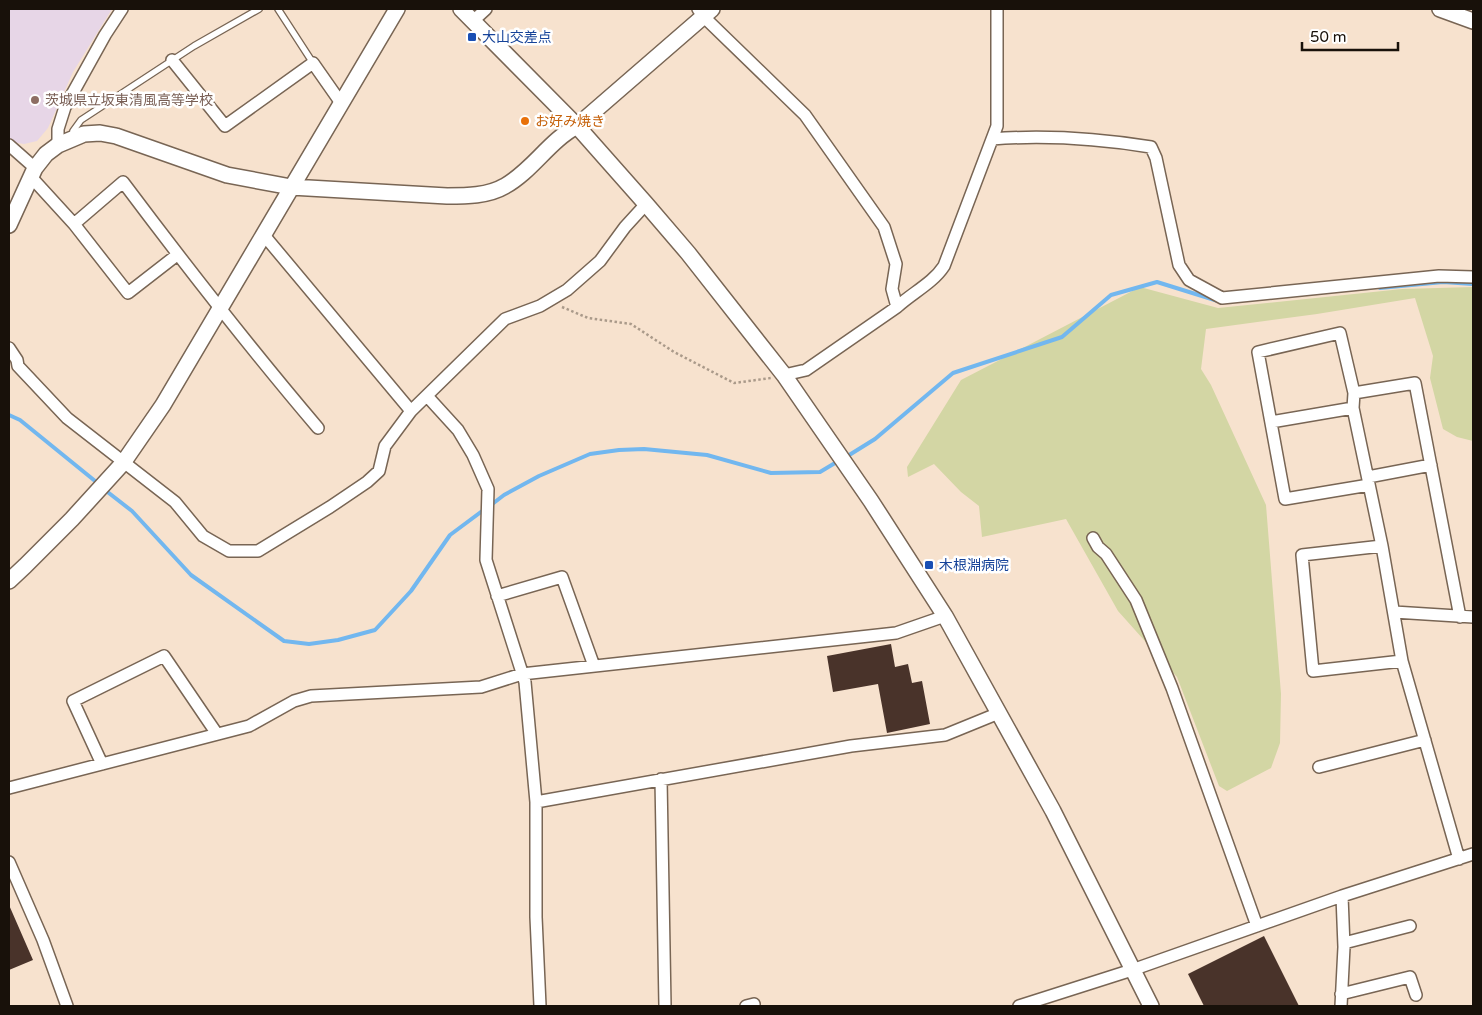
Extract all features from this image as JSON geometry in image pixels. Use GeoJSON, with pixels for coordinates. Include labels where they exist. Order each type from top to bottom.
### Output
{"type":"FeatureCollection","features":[{"type":"Feature","properties":{"kind":"street"},"geometry":{"type":"LineString","coordinates":[[58,145],[58,129],[65,107],[105,35],[122,9]]}},
{"type":"Feature","properties":{"kind":"street"},"geometry":{"type":"LineString","coordinates":[[9,580],[26,566],[72,519],[123,463],[163,405],[397,9]]}},
{"type":"Feature","properties":{"kind":"street"},"geometry":{"type":"LineString","coordinates":[[461,9],[577,126],[646,204],[688,253],[784,375],[871,501],[945,616],[1053,811],[1150,1006]]}},
{"type":"Feature","properties":{"kind":"street"},"geometry":{"type":"LineString","coordinates":[[473,22],[486,9]]}},
{"type":"Feature","properties":{"kind":"street"},"geometry":{"type":"LineString","coordinates":[[784,375],[806,370],[897,307],[938,276],[944,266],[998,126],[997,9]]}},
{"type":"Feature","properties":{"kind":"street"},"geometry":{"type":"LineString","coordinates":[[1440,9],[1473,20]]}},
{"type":"Feature","properties":{"kind":"street"},"geometry":{"type":"LineString","coordinates":[[9,225],[33,173],[46,154],[58,145],[84,134],[100,133],[116,136],[227,175],[291,187],[469,196],[504,187],[565,133],[577,126],[704,11],[804,115],[884,227],[896,264],[892,289],[897,307]]}},
{"type":"Feature","properties":{"kind":"street"},"geometry":{"type":"LineString","coordinates":[[172,60],[225,126],[313,64],[342,103]]}},
{"type":"Feature","properties":{"kind":"street"},"geometry":{"type":"LineString","coordinates":[[992,139],[1018,137],[1121,142],[1151,147],[1156,158],[1179,265],[1189,280],[1222,298],[1439,276],[1473,277]]}},
{"type":"Feature","properties":{"kind":"street"},"geometry":{"type":"LineString","coordinates":[[9,144],[128,293],[177,255]]}},
{"type":"Feature","properties":{"kind":"street"},"geometry":{"type":"LineString","coordinates":[[74,224],[123,182],[177,255],[318,428]]}},
{"type":"Feature","properties":{"kind":"street"},"geometry":{"type":"LineString","coordinates":[[9,348],[17,360],[18,366],[67,418],[175,502],[203,536],[229,551],[258,552],[367,482],[379,471],[385,446],[411,411],[505,318],[549,301],[567,290],[600,261],[625,227],[646,204]]}},
{"type":"Feature","properties":{"kind":"street"},"geometry":{"type":"LineString","coordinates":[[264,234],[411,411]]}},
{"type":"Feature","properties":{"kind":"street"},"geometry":{"type":"LineString","coordinates":[[1431,465],[1368,481],[1285,499],[1258,352],[1340,333],[1354,393],[1354,408],[1368,481],[1382,546],[1402,661],[1458,859]]}},
{"type":"Feature","properties":{"kind":"street"},"geometry":{"type":"LineString","coordinates":[[1354,393],[1415,383],[1460,616]]}},
{"type":"Feature","properties":{"kind":"street"},"geometry":{"type":"LineString","coordinates":[[427,396],[458,430],[473,455],[488,489],[486,560],[522,674],[536,802],[536,917],[540,1006]]}},
{"type":"Feature","properties":{"kind":"street"},"geometry":{"type":"LineString","coordinates":[[1271,422],[1354,408]]}},
{"type":"Feature","properties":{"kind":"street"},"geometry":{"type":"LineString","coordinates":[[1093,538],[1098,547],[1106,554],[1136,600],[1172,688],[1257,926]]}},
{"type":"Feature","properties":{"kind":"street"},"geometry":{"type":"LineString","coordinates":[[1382,546],[1302,555],[1314,671],[1402,661]]}},
{"type":"Feature","properties":{"kind":"street"},"geometry":{"type":"LineString","coordinates":[[497,596],[562,578],[594,666]]}},
{"type":"Feature","properties":{"kind":"street"},"geometry":{"type":"LineString","coordinates":[[1394,612],[1473,617]]}},
{"type":"Feature","properties":{"kind":"street"},"geometry":{"type":"LineString","coordinates":[[9,788],[249,726],[294,701],[311,696],[481,687],[522,674],[896,633],[945,616]]}},
{"type":"Feature","properties":{"kind":"street"},"geometry":{"type":"LineString","coordinates":[[102,764],[73,701],[164,656],[217,734]]}},
{"type":"Feature","properties":{"kind":"street"},"geometry":{"type":"LineString","coordinates":[[536,802],[661,778],[851,746],[945,735],[999,713]]}},
{"type":"Feature","properties":{"kind":"street"},"geometry":{"type":"LineString","coordinates":[[1319,767],[1425,740]]}},
{"type":"Feature","properties":{"kind":"street"},"geometry":{"type":"LineString","coordinates":[[661,778],[666,1006]]}},
{"type":"Feature","properties":{"kind":"street"},"geometry":{"type":"LineString","coordinates":[[1019,1006],[1132,970],[1342,896],[1473,854]]}},
{"type":"Feature","properties":{"kind":"street"},"geometry":{"type":"LineString","coordinates":[[9,862],[43,940],[68,1006]]}},
{"type":"Feature","properties":{"kind":"street"},"geometry":{"type":"LineString","coordinates":[[1341,1006],[1344,943],[1342,896]]}},
{"type":"Feature","properties":{"kind":"street"},"geometry":{"type":"LineString","coordinates":[[1344,943],[1410,926]]}},
{"type":"Feature","properties":{"kind":"street"},"geometry":{"type":"LineString","coordinates":[[1341,994],[1410,977],[1416,994]]}},
{"type":"Feature","properties":{"kind":"street"},"geometry":{"type":"LineString","coordinates":[[746,1006],[754,1004],[754,1006]]}},
{"type":"Feature","properties":{"kind":"lane"},"geometry":{"type":"LineString","coordinates":[[73,138],[73,131],[81,120],[172,60],[259,9]]}},
{"type":"Feature","properties":{"kind":"lane"},"geometry":{"type":"LineString","coordinates":[[278,9],[313,64]]}},
{"type":"Feature","properties":{"kind":"path"},"geometry":{"type":"LineString","coordinates":[[549,301],[588,318],[631,324],[674,352],[734,383],[766,380],[784,375]]}},
{"type":"Feature","properties":{"kind":"shaded area","name":"茨城県立坂東清風高等学校"},"geometry":{"type":"Polygon","coordinates":[[[9,9],[112,9],[73,72],[48,128],[37,141],[24,144],[12,142],[9,139],[9,9]]]}},
{"type":"Feature","properties":{"kind":"green space"},"geometry":{"type":"Polygon","coordinates":[[[1140,287],[1218,308],[1402,289],[1473,287],[1473,441],[1457,437],[1443,429],[1430,378],[1433,356],[1415,298],[1206,329],[1201,369],[1211,385],[1266,505],[1281,694],[1280,743],[1271,768],[1227,791],[1219,786],[1177,677],[1118,611],[1066,519],[982,537],[979,506],[961,492],[934,464],[908,477],[907,467],[961,380],[1140,287]]]}},
{"type":"Feature","properties":{"kind":"building"},"geometry":{"type":"Polygon","coordinates":[[[891,644],[895,667],[908,664],[912,683],[922,681],[930,724],[887,733],[878,684],[833,692],[827,656],[891,644]]]}},
{"type":"Feature","properties":{"kind":"building"},"geometry":{"type":"Polygon","coordinates":[[[9,905],[33,960],[9,970],[9,905]]]}},
{"type":"Feature","properties":{"kind":"building"},"geometry":{"type":"Polygon","coordinates":[[[1264,936],[1299,1006],[1204,1006],[1188,974],[1264,936]]]}},
{"type":"Feature","properties":{"kind":"waterway"},"geometry":{"type":"LineString","coordinates":[[846,457],[875,439],[953,373],[1062,337],[1111,295],[1157,282],[1218,301]]}},
{"type":"Feature","properties":{"kind":"waterway"},"geometry":{"type":"LineString","coordinates":[[1380,288],[1443,282],[1473,284]]}},
{"type":"Feature","properties":{"kind":"waterway"},"geometry":{"type":"LineString","coordinates":[[9,415],[20,420],[100,485]]}},
{"type":"Feature","properties":{"kind":"waterway"},"geometry":{"type":"LineString","coordinates":[[491,505],[504,495],[539,476],[590,454],[619,450],[644,449],[707,455],[771,473],[820,472],[840,460]]}},
{"type":"Feature","properties":{"kind":"waterway"},"geometry":{"type":"LineString","coordinates":[[105,490],[132,511],[191,575],[284,641],[309,644],[338,640],[375,630],[411,591],[450,535],[485,509]]}},
{"type":"Feature","properties":{"kind":"place","name":"大山交差点"},"geometry":{"type":"Point","coordinates":[472,37]}},
{"type":"Feature","properties":{"kind":"place","name":"茨城県立坂東清風高等学校"},"geometry":{"type":"Point","coordinates":[35,100]}},
{"type":"Feature","properties":{"kind":"place","name":"お好み焼き"},"geometry":{"type":"Point","coordinates":[525,121]}},
{"type":"Feature","properties":{"kind":"place","name":"木根淵病院"},"geometry":{"type":"Point","coordinates":[929,565]}}]}
